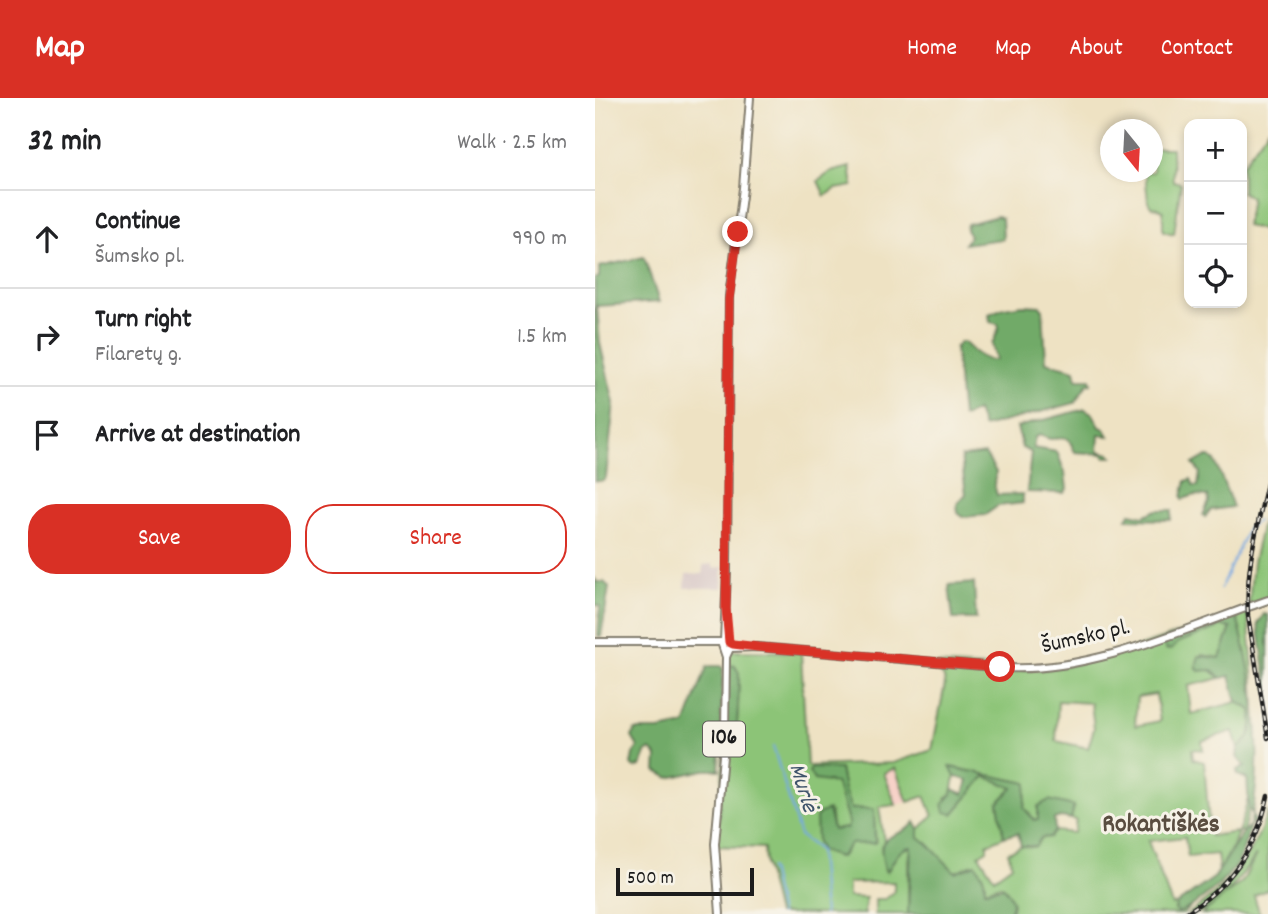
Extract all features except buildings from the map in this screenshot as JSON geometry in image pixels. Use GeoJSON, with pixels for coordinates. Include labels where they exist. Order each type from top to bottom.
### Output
{"type":"FeatureCollection","features":[{"type":"Feature","properties":{"kind":"main road","name":"106"},"geometry":{"type":"LineString","coordinates":[[720,914],[715,844],[725,734],[729,299],[743,188],[750,98]]}},
{"type":"Feature","properties":{"kind":"main road","name":"Šumsko pl."},"geometry":{"type":"LineString","coordinates":[[595,642],[648,640],[1007,668],[1043,668],[1104,656],[1268,600]]}},
{"type":"Feature","properties":{"kind":"shaded area"},"geometry":{"type":"Polygon","coordinates":[[[713,564],[713,568],[723,567],[722,588],[685,588],[686,574],[703,574],[703,565],[713,564]]]}},
{"type":"Feature","properties":{"kind":"shaded area"},"geometry":{"type":"Polygon","coordinates":[[[896,768],[908,802],[896,805],[884,772],[896,768]]]}},
{"type":"Feature","properties":{"kind":"green space"},"geometry":{"type":"Polygon","coordinates":[[[1268,129],[1268,203],[1263,230],[1247,226],[1251,198],[1247,195],[1247,158],[1268,129]]]}},
{"type":"Feature","properties":{"kind":"green space"},"geometry":{"type":"Polygon","coordinates":[[[1163,148],[1172,148],[1173,181],[1181,183],[1174,234],[1163,231],[1163,211],[1151,207],[1146,182],[1163,182],[1163,148]]]}},
{"type":"Feature","properties":{"kind":"green space"},"geometry":{"type":"Polygon","coordinates":[[[850,167],[853,186],[836,189],[825,196],[818,181],[831,172],[850,167]]]}},
{"type":"Feature","properties":{"kind":"green space"},"geometry":{"type":"Polygon","coordinates":[[[997,216],[1002,218],[1003,239],[964,244],[970,236],[966,230],[967,224],[997,216]]]}},
{"type":"Feature","properties":{"kind":"green space"},"geometry":{"type":"Polygon","coordinates":[[[644,257],[659,302],[597,306],[600,343],[614,403],[606,477],[603,481],[595,481],[595,279],[599,277],[599,267],[644,257]]]}},
{"type":"Feature","properties":{"kind":"green space"},"geometry":{"type":"Polygon","coordinates":[[[1023,305],[1040,306],[1043,309],[1046,362],[1075,370],[1077,379],[1090,379],[1091,383],[1087,384],[1075,403],[983,427],[977,411],[962,416],[955,348],[960,342],[964,342],[982,357],[996,360],[992,344],[999,328],[998,324],[990,322],[989,314],[1023,305]]]}},
{"type":"Feature","properties":{"kind":"green space"},"geometry":{"type":"Polygon","coordinates":[[[1085,409],[1093,414],[1109,436],[1099,435],[1098,451],[1112,457],[1075,452],[1066,438],[1050,439],[1039,435],[1035,437],[1033,448],[1057,452],[1065,473],[1067,489],[1064,493],[1027,492],[1031,452],[1022,448],[1017,427],[1085,409]]]}},
{"type":"Feature","properties":{"kind":"green space"},"geometry":{"type":"Polygon","coordinates":[[[985,454],[996,472],[994,484],[997,495],[1023,494],[1023,503],[998,506],[985,515],[963,517],[958,513],[957,504],[966,494],[961,457],[985,454]]]}},
{"type":"Feature","properties":{"kind":"green space"},"geometry":{"type":"Polygon","coordinates":[[[1205,457],[1215,461],[1233,507],[1211,510],[1205,517],[1203,515],[1209,502],[1208,496],[1182,497],[1186,481],[1191,479],[1194,486],[1198,486],[1200,472],[1193,464],[1205,457]]]}},
{"type":"Feature","properties":{"kind":"green space"},"geometry":{"type":"Polygon","coordinates":[[[1268,497],[1268,598],[1249,605],[1253,562],[1268,497]]]}},
{"type":"Feature","properties":{"kind":"green space"},"geometry":{"type":"Polygon","coordinates":[[[1156,510],[1172,510],[1171,520],[1127,519],[1130,513],[1144,516],[1156,510]]]}},
{"type":"Feature","properties":{"kind":"green space"},"geometry":{"type":"Polygon","coordinates":[[[595,579],[609,587],[601,637],[598,636],[600,606],[595,605],[595,579]]]}},
{"type":"Feature","properties":{"kind":"green space"},"geometry":{"type":"Polygon","coordinates":[[[974,583],[976,619],[953,619],[949,585],[974,583]]]}},
{"type":"Feature","properties":{"kind":"green space"},"geometry":{"type":"Polygon","coordinates":[[[1247,609],[1255,723],[1245,652],[1237,618],[1231,615],[1247,609]]]}},
{"type":"Feature","properties":{"kind":"green space"},"geometry":{"type":"Polygon","coordinates":[[[1264,614],[1268,615],[1268,691],[1258,624],[1264,614]]]}},
{"type":"Feature","properties":{"kind":"green space"},"geometry":{"type":"Polygon","coordinates":[[[1231,615],[1237,618],[1245,648],[1255,710],[1257,773],[1252,814],[1249,808],[1247,779],[1238,775],[1237,770],[1245,767],[1237,757],[1238,748],[1247,740],[1251,731],[1252,710],[1237,702],[1230,676],[1221,678],[1212,670],[1199,671],[1196,666],[1199,656],[1220,658],[1231,628],[1222,626],[1179,642],[1171,650],[1166,649],[1161,639],[1231,615]]]}},
{"type":"Feature","properties":{"kind":"green space"},"geometry":{"type":"Polygon","coordinates":[[[1222,626],[1229,626],[1220,658],[1202,655],[1199,671],[1209,669],[1221,678],[1188,686],[1191,714],[1237,702],[1252,710],[1249,736],[1238,748],[1233,731],[1202,741],[1203,750],[1192,749],[1193,759],[1204,762],[1210,836],[1238,832],[1219,870],[1217,854],[1188,857],[1185,837],[1148,841],[1172,905],[1177,904],[1175,909],[1195,900],[1183,914],[1011,914],[1013,903],[1004,887],[1000,885],[985,890],[985,882],[973,864],[955,872],[919,837],[919,829],[933,816],[925,796],[908,802],[895,768],[884,773],[896,805],[879,807],[884,841],[881,847],[885,871],[900,851],[911,847],[908,914],[875,914],[875,899],[885,899],[894,892],[894,882],[848,883],[848,897],[866,898],[866,914],[777,914],[765,864],[764,848],[716,846],[723,766],[733,749],[738,708],[739,673],[728,665],[729,651],[801,652],[807,766],[893,763],[932,750],[945,684],[934,664],[1038,670],[1054,668],[1100,658],[1161,639],[1166,649],[1171,650],[1179,642],[1222,626]],[[1156,694],[1137,697],[1135,726],[1160,721],[1156,694]],[[1058,701],[1056,741],[1088,748],[1094,728],[1091,703],[1058,701]],[[951,767],[955,777],[952,794],[946,798],[949,812],[953,814],[985,776],[1014,788],[998,803],[1004,837],[987,844],[987,850],[979,855],[994,878],[1012,865],[1008,852],[1021,846],[1034,847],[1041,838],[1050,837],[1055,831],[1074,833],[1076,820],[1071,819],[1074,806],[1035,820],[1024,808],[1027,783],[951,767]],[[840,769],[812,777],[834,781],[849,826],[833,830],[830,812],[821,851],[837,857],[843,855],[849,844],[876,842],[873,811],[864,808],[851,809],[840,769]]]}},
{"type":"Feature","properties":{"kind":"green space"},"geometry":{"type":"Polygon","coordinates":[[[728,665],[735,666],[739,673],[738,708],[733,750],[723,766],[728,665]]]}},
{"type":"Feature","properties":{"kind":"green space"},"geometry":{"type":"Polygon","coordinates":[[[721,666],[723,669],[719,770],[704,770],[669,778],[656,771],[657,756],[651,750],[647,751],[641,766],[634,768],[631,765],[633,754],[638,747],[632,737],[635,730],[659,730],[685,725],[707,667],[721,666]]]}},
{"type":"Feature","properties":{"kind":"green space"},"geometry":{"type":"Polygon","coordinates":[[[1255,740],[1255,764],[1243,831],[1238,832],[1252,776],[1255,740]]]}},
{"type":"Feature","properties":{"kind":"green space"},"geometry":{"type":"Polygon","coordinates":[[[950,767],[1027,783],[1024,808],[1034,820],[1038,819],[1038,806],[1049,800],[1074,806],[1071,819],[1054,819],[1055,831],[1050,837],[1041,838],[1036,846],[1021,846],[1018,833],[1004,837],[998,803],[1013,788],[985,776],[953,814],[945,812],[943,804],[953,789],[964,794],[968,780],[955,777],[950,767]]]}},
{"type":"Feature","properties":{"kind":"green space"},"geometry":{"type":"Polygon","coordinates":[[[811,768],[840,769],[851,809],[874,809],[875,843],[850,844],[840,857],[821,851],[817,842],[816,817],[820,813],[828,810],[833,830],[847,828],[849,823],[836,783],[814,780],[809,772],[811,768]]]}},
{"type":"Feature","properties":{"kind":"green space"},"geometry":{"type":"Polygon","coordinates":[[[1268,811],[1268,889],[1254,896],[1260,914],[1202,914],[1243,881],[1256,855],[1236,883],[1218,901],[1208,908],[1188,914],[1215,893],[1237,870],[1255,842],[1268,811]]]}},
{"type":"Feature","properties":{"kind":"green space"},"geometry":{"type":"Polygon","coordinates":[[[915,822],[919,837],[955,872],[976,864],[984,878],[985,890],[1004,887],[1012,900],[1008,914],[908,914],[911,847],[900,852],[887,872],[882,847],[888,838],[905,831],[915,822]]]}},
{"type":"Feature","properties":{"kind":"green space"},"geometry":{"type":"Polygon","coordinates":[[[1250,826],[1239,861],[1233,869],[1204,898],[1178,913],[1175,909],[1177,904],[1215,877],[1244,831],[1250,826]]]}},
{"type":"Feature","properties":{"kind":"green space"},"geometry":{"type":"Polygon","coordinates":[[[1242,834],[1228,866],[1209,893],[1195,900],[1211,884],[1242,834]]]}},
{"type":"Feature","properties":{"kind":"waterway"},"geometry":{"type":"LineString","coordinates":[[1222,585],[1248,528],[1257,521]]}},
{"type":"Feature","properties":{"kind":"waterway"},"geometry":{"type":"LineString","coordinates":[[1262,522],[1268,523]]}},
{"type":"Feature","properties":{"kind":"waterway","name":"Murlė"},"geometry":{"type":"LineString","coordinates":[[773,746],[800,836],[819,850],[824,914]]}},
{"type":"Feature","properties":{"kind":"waterway"},"geometry":{"type":"LineString","coordinates":[[770,868],[780,914]]}},
{"type":"Feature","properties":{"kind":"railway"},"geometry":{"type":"LineString","coordinates":[[1268,479],[1248,581],[1248,616],[1268,738]]}},
{"type":"Feature","properties":{"kind":"railway"},"geometry":{"type":"LineString","coordinates":[[1184,914],[1215,891],[1239,864],[1257,832],[1268,796]]}},
{"type":"Feature","properties":{"kind":"district","name":"Rokantiškės"},"geometry":{"type":"Point","coordinates":[1161,825]}},
{"type":"Feature","properties":{"kind":"route"},"geometry":{"type":"LineString","coordinates":[[738,232],[729,299],[726,609],[729,642],[758,647],[1000,667]]}}]}
